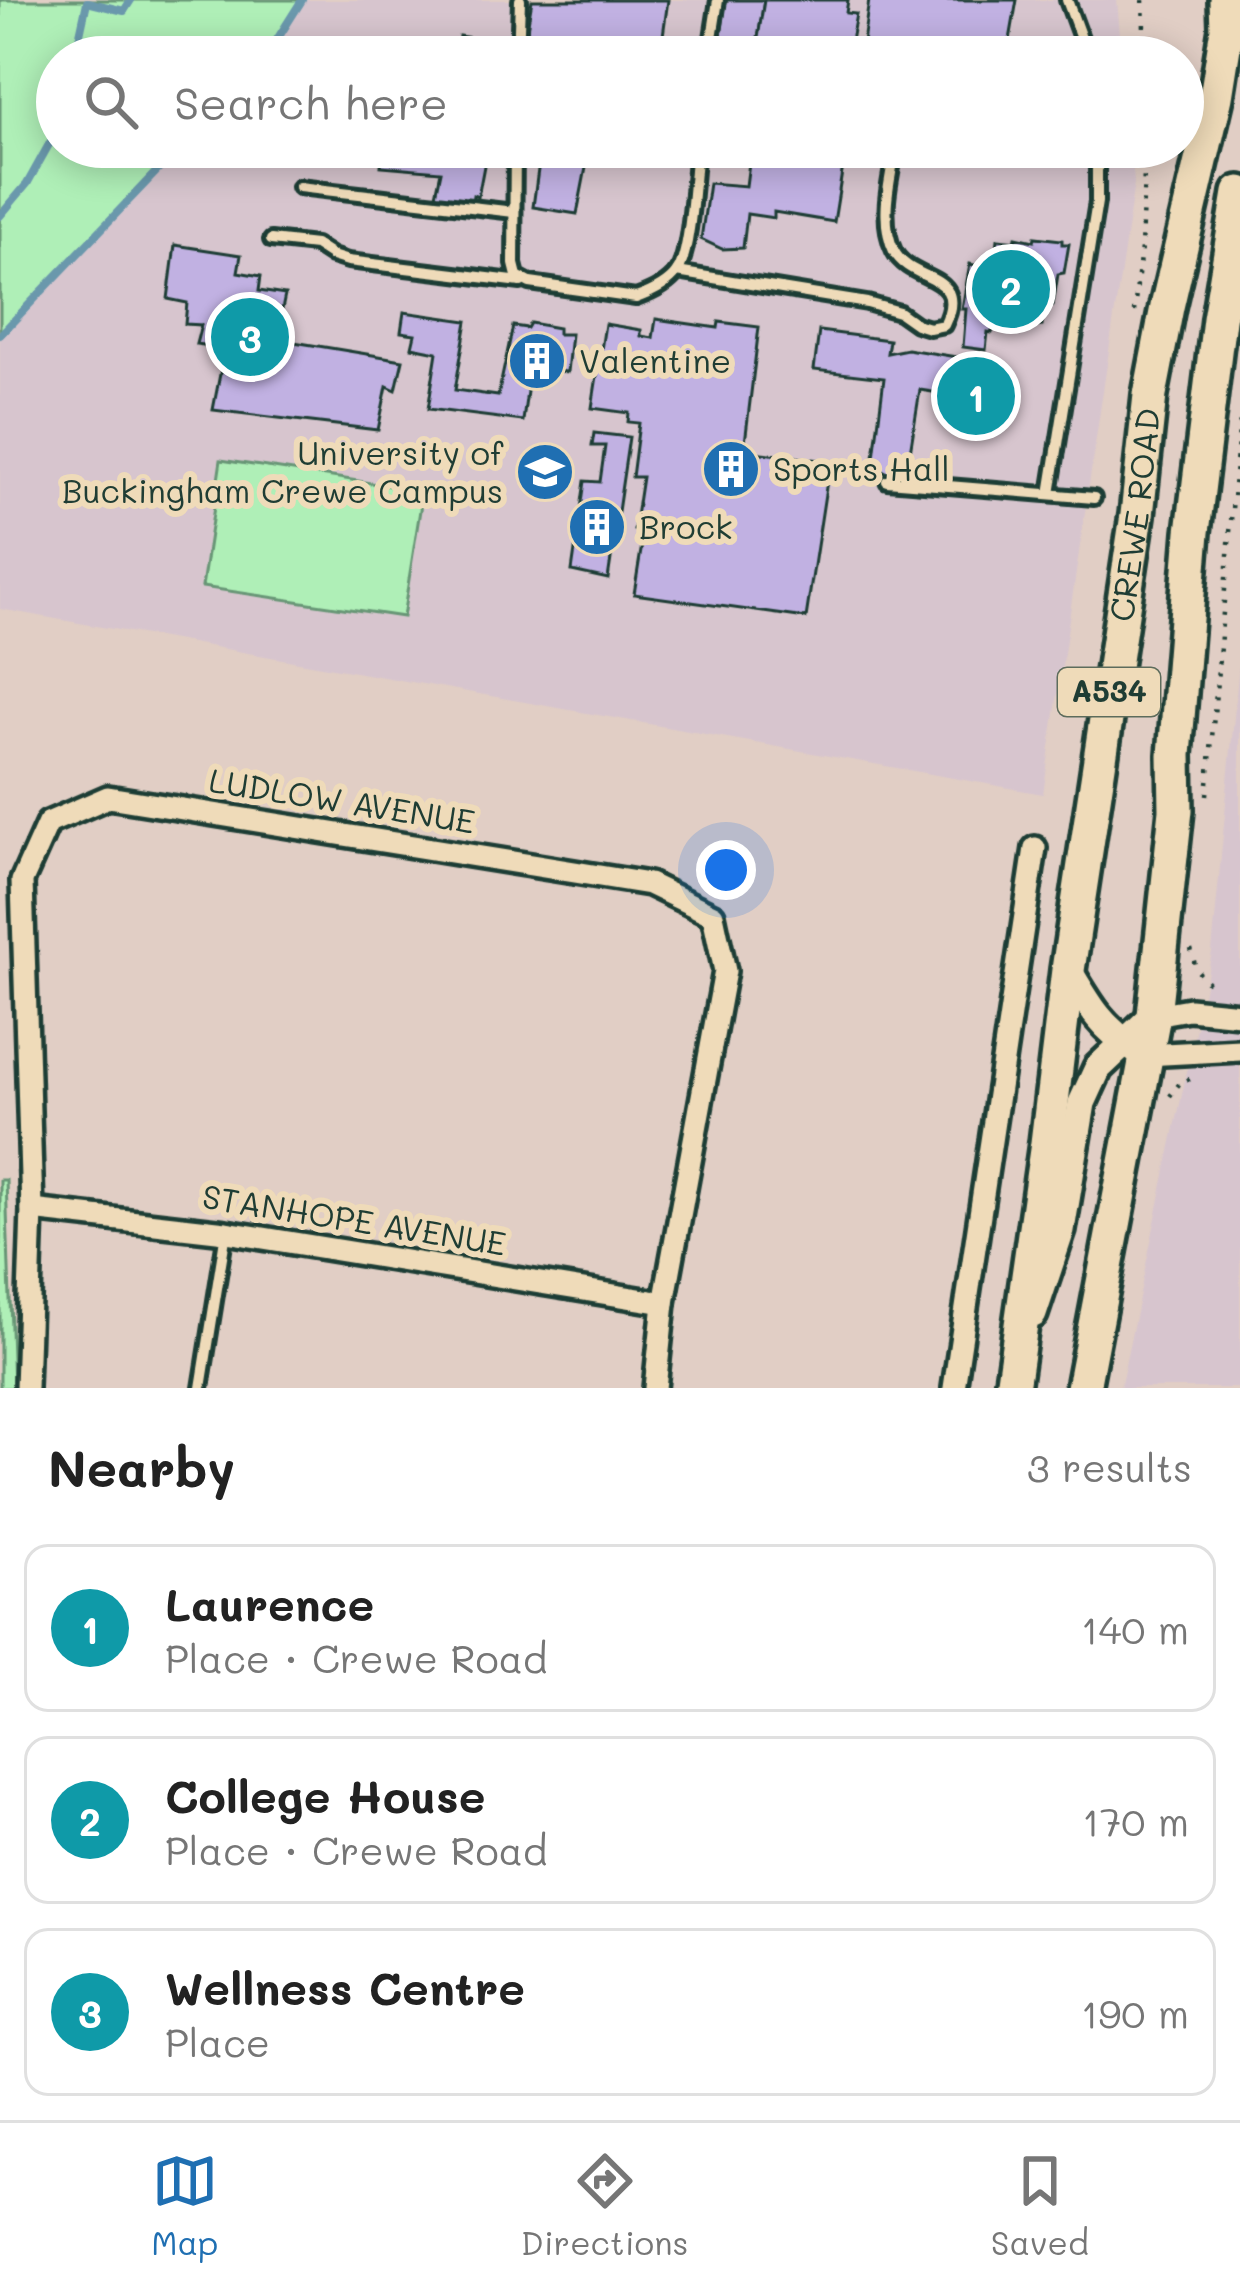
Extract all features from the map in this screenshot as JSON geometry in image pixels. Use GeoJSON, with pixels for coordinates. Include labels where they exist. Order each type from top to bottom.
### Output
{"type":"FeatureCollection","features":[{"type":"Feature","properties":{"kind":"main road","name":"CREWE ROAD"},"geometry":{"type":"LineString","coordinates":[[1204,152],[1216,98],[1226,0]]}},
{"type":"Feature","properties":{"kind":"main road","name":"CREWE ROAD"},"geometry":{"type":"LineString","coordinates":[[1014,1378],[1068,970],[1137,515],[1150,394],[1200,168]]}},
{"type":"Feature","properties":{"kind":"main road","name":"CREWE ROAD"},"geometry":{"type":"LineString","coordinates":[[1083,1388],[1135,1048],[1154,1015],[1176,810],[1175,755],[1193,532],[1240,193]]}},
{"type":"Feature","properties":{"kind":"street","name":"LUDLOW AVENUE"},"geometry":{"type":"LineString","coordinates":[[26,1388],[32,1210],[22,881],[49,823],[108,797],[649,884],[712,915],[725,971],[664,1303],[655,1388]]}},
{"type":"Feature","properties":{"kind":"street"},"geometry":{"type":"LineString","coordinates":[[954,1388],[1035,848]]}},
{"type":"Feature","properties":{"kind":"street"},"geometry":{"type":"LineString","coordinates":[[1068,970],[1096,1017],[1135,1048]]}},
{"type":"Feature","properties":{"kind":"street"},"geometry":{"type":"LineString","coordinates":[[1154,1015],[1190,1009],[1240,1014]]}},
{"type":"Feature","properties":{"kind":"street"},"geometry":{"type":"LineString","coordinates":[[1014,1378],[1061,1230],[1082,1103],[1098,1068],[1135,1048],[1240,1050]]}},
{"type":"Feature","properties":{"kind":"street","name":"STANHOPE AVENUE"},"geometry":{"type":"LineString","coordinates":[[32,1210],[226,1232],[664,1303]]}},
{"type":"Feature","properties":{"kind":"lane"},"geometry":{"type":"LineString","coordinates":[[519,36],[520,0]]}},
{"type":"Feature","properties":{"kind":"lane"},"geometry":{"type":"LineString","coordinates":[[712,36],[718,0]]}},
{"type":"Feature","properties":{"kind":"lane"},"geometry":{"type":"LineString","coordinates":[[1067,0],[1080,36]]}},
{"type":"Feature","properties":{"kind":"lane"},"geometry":{"type":"LineString","coordinates":[[515,168],[514,264],[517,276],[530,283]]}},
{"type":"Feature","properties":{"kind":"lane"},"geometry":{"type":"LineString","coordinates":[[271,240],[315,245],[349,261],[636,298],[677,272],[685,249],[695,168]]}},
{"type":"Feature","properties":{"kind":"lane"},"geometry":{"type":"LineString","coordinates":[[677,272],[867,303],[929,328],[944,325],[951,296],[896,254],[886,227],[893,168]]}},
{"type":"Feature","properties":{"kind":"lane"},"geometry":{"type":"LineString","coordinates":[[1050,494],[1096,202],[1097,168]]}},
{"type":"Feature","properties":{"kind":"lane"},"geometry":{"type":"LineString","coordinates":[[299,187],[514,212]]}},
{"type":"Feature","properties":{"kind":"lane"},"geometry":{"type":"LineString","coordinates":[[887,481],[1094,498]]}},
{"type":"Feature","properties":{"kind":"lane"},"geometry":{"type":"LineString","coordinates":[[201,1388],[226,1232]]}},
{"type":"Feature","properties":{"kind":"path"},"geometry":{"type":"LineString","coordinates":[[1143,0],[1144,36]]}},
{"type":"Feature","properties":{"kind":"path"},"geometry":{"type":"LineString","coordinates":[[1205,813],[1240,418]]}},
{"type":"Feature","properties":{"kind":"path"},"geometry":{"type":"LineString","coordinates":[[1190,944],[1196,969],[1217,993],[1216,1012]]}},
{"type":"Feature","properties":{"kind":"shaded area"},"geometry":{"type":"Polygon","coordinates":[[[302,0],[1117,0],[1120,36],[279,36],[302,0]]]}},
{"type":"Feature","properties":{"kind":"shaded area","name":"University of Buckingham Crewe Campus"},"geometry":{"type":"Polygon","coordinates":[[[160,168],[1133,168],[1043,794],[0,609],[0,335],[160,168]]]}},
{"type":"Feature","properties":{"kind":"shaded area"},"geometry":{"type":"Polygon","coordinates":[[[1240,653],[1240,1388],[1120,1388],[1212,952],[1240,653]]]}},
{"type":"Feature","properties":{"kind":"green space"},"geometry":{"type":"Polygon","coordinates":[[[0,0],[302,0],[279,36],[36,36],[36,168],[160,168],[0,335],[0,0]]]}},
{"type":"Feature","properties":{"kind":"green space"},"geometry":{"type":"Polygon","coordinates":[[[221,460],[423,491],[403,617],[202,587],[221,460]]]}},
{"type":"Feature","properties":{"kind":"green space"},"geometry":{"type":"Polygon","coordinates":[[[0,1180],[6,1180],[13,1388],[0,1388],[0,1180]]]}},
{"type":"Feature","properties":{"kind":"building"},"geometry":{"type":"Polygon","coordinates":[[[532,0],[668,0],[663,36],[526,34],[532,0]]]}},
{"type":"Feature","properties":{"kind":"building"},"geometry":{"type":"Polygon","coordinates":[[[726,0],[764,0],[759,36],[721,36],[726,0]]]}},
{"type":"Feature","properties":{"kind":"building"},"geometry":{"type":"Polygon","coordinates":[[[764,0],[848,0],[846,13],[856,14],[852,36],[758,36],[764,0]]]}},
{"type":"Feature","properties":{"kind":"building"},"geometry":{"type":"Polygon","coordinates":[[[869,0],[1017,0],[1011,36],[864,36],[869,0]]]}},
{"type":"Feature","properties":{"kind":"building"},"geometry":{"type":"Polygon","coordinates":[[[405,168],[484,168],[471,208],[434,204],[441,171],[405,168]]]}},
{"type":"Feature","properties":{"kind":"building"},"geometry":{"type":"Polygon","coordinates":[[[538,168],[586,168],[577,214],[533,207],[538,168]]]}},
{"type":"Feature","properties":{"kind":"building"},"geometry":{"type":"Polygon","coordinates":[[[748,168],[843,168],[834,222],[774,212],[774,218],[747,214],[743,248],[722,249],[701,239],[709,183],[746,186],[748,168]]]}},
{"type":"Feature","properties":{"kind":"building"},"geometry":{"type":"Polygon","coordinates":[[[1016,237],[1069,244],[1053,305],[1044,304],[1042,326],[1025,327],[1023,333],[994,327],[988,332],[986,350],[963,347],[966,309],[962,309],[970,264],[983,267],[985,256],[996,258],[998,239],[1015,241],[1016,237]]]}},
{"type":"Feature","properties":{"kind":"building"},"geometry":{"type":"Polygon","coordinates":[[[175,245],[241,255],[238,272],[261,276],[259,291],[285,295],[276,339],[403,360],[396,390],[387,386],[378,430],[213,410],[227,338],[219,337],[216,347],[196,344],[201,325],[185,324],[187,303],[168,299],[175,245]]]}},
{"type":"Feature","properties":{"kind":"building","name":"Valentine"},"geometry":{"type":"Polygon","coordinates":[[[404,312],[467,321],[455,390],[498,396],[513,326],[527,328],[530,323],[571,334],[567,372],[530,369],[523,421],[428,409],[437,352],[412,347],[415,334],[401,332],[404,312]]]}},
{"type":"Feature","properties":{"kind":"building","name":"Sports Hall"},"geometry":{"type":"Polygon","coordinates":[[[656,319],[718,328],[719,322],[759,327],[744,451],[830,461],[806,618],[634,594],[644,532],[634,530],[642,477],[632,477],[639,423],[628,422],[629,413],[592,408],[605,324],[641,330],[641,336],[653,338],[656,319]]]}},
{"type":"Feature","properties":{"kind":"building"},"geometry":{"type":"Polygon","coordinates":[[[819,331],[889,340],[887,353],[907,349],[1000,364],[994,402],[920,390],[907,471],[888,473],[873,465],[884,378],[814,370],[819,331]]]}},
{"type":"Feature","properties":{"kind":"building","name":"Brock"},"geometry":{"type":"Polygon","coordinates":[[[594,433],[629,437],[608,579],[572,571],[585,481],[600,482],[605,446],[592,446],[594,433]]]}},
{"type":"Feature","properties":{"kind":"waterway"},"geometry":{"type":"LineString","coordinates":[[80,36],[87,2],[124,11],[131,0]]}},
{"type":"Feature","properties":{"kind":"waterway"},"geometry":{"type":"LineString","coordinates":[[279,36],[302,0]]}},
{"type":"Feature","properties":{"kind":"waterway"},"geometry":{"type":"LineString","coordinates":[[0,216],[36,168]]}},
{"type":"Feature","properties":{"kind":"waterway"},"geometry":{"type":"LineString","coordinates":[[0,335],[160,168]]}},
{"type":"Feature","properties":{"kind":"place","name":"College House"},"geometry":{"type":"Point","coordinates":[1011,289]}},
{"type":"Feature","properties":{"kind":"place","name":"Wellness Centre"},"geometry":{"type":"Point","coordinates":[250,337]}},
{"type":"Feature","properties":{"kind":"place","name":"Valentine"},"geometry":{"type":"Point","coordinates":[537,361]}},
{"type":"Feature","properties":{"kind":"place","name":"Laurence"},"geometry":{"type":"Point","coordinates":[976,396]}},
{"type":"Feature","properties":{"kind":"place","name":"Sports Hall"},"geometry":{"type":"Point","coordinates":[731,469]}},
{"type":"Feature","properties":{"kind":"place","name":"University of Buckingham Crewe Campus"},"geometry":{"type":"Point","coordinates":[545,472]}},
{"type":"Feature","properties":{"kind":"place","name":"Brock"},"geometry":{"type":"Point","coordinates":[597,527]}}]}
